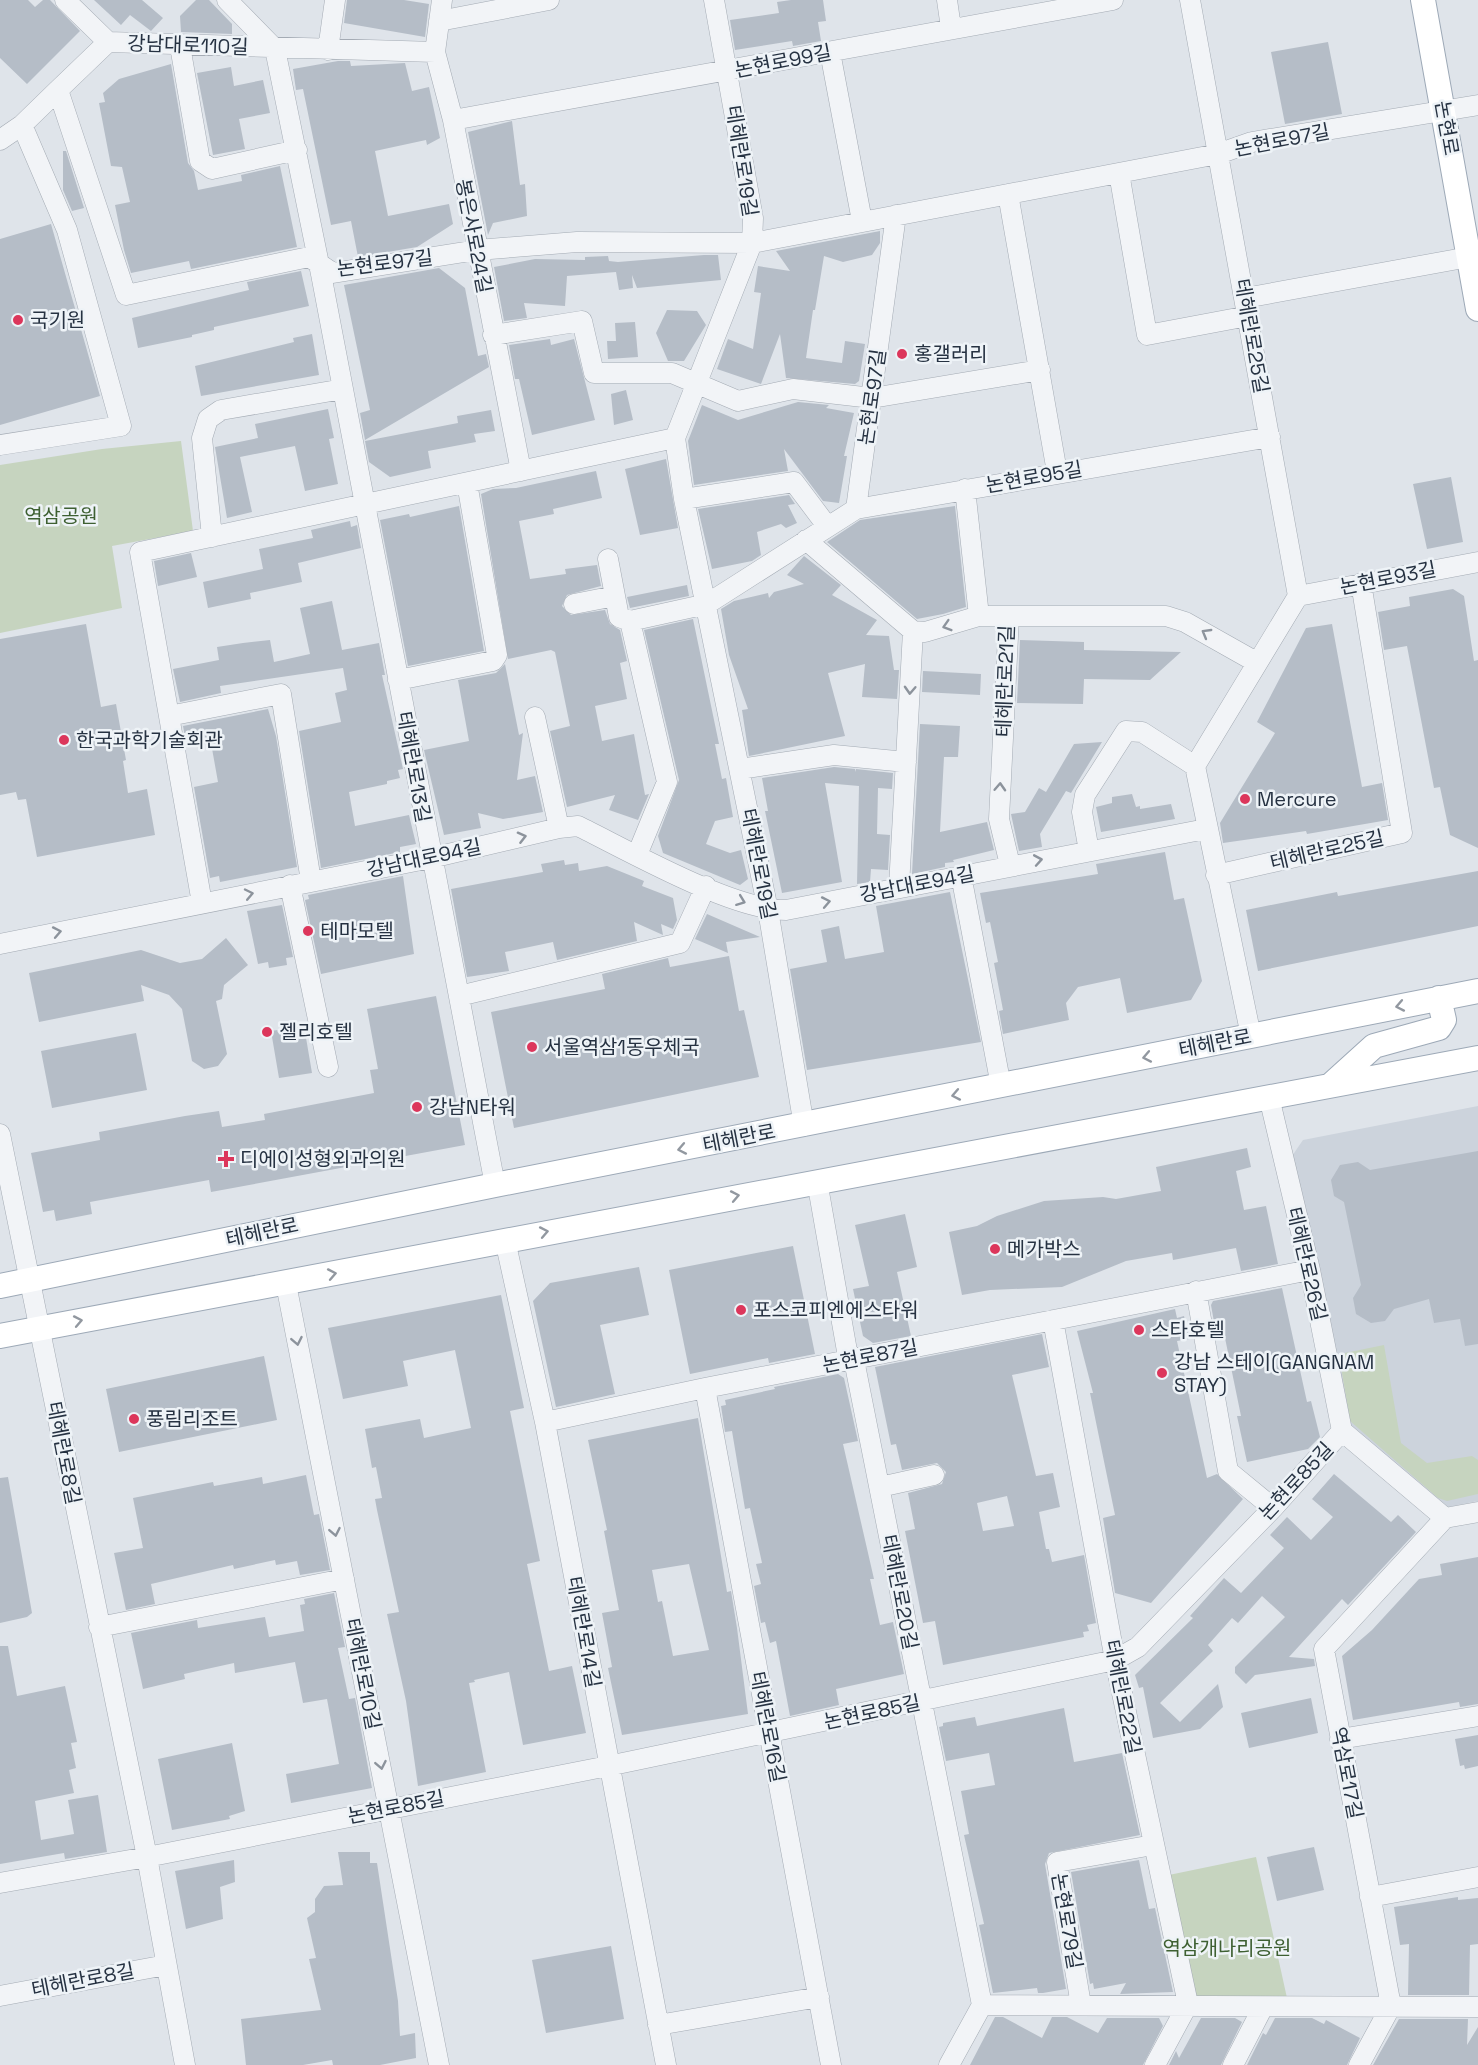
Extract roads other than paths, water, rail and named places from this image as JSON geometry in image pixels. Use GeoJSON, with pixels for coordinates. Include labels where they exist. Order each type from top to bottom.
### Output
{"type":"FeatureCollection","features":[{"type":"Feature","properties":{"kind":"main road","name":"논현로"},"geometry":{"type":"LineString","coordinates":[[1423,0],[1445,112],[1478,309]]}},
{"type":"Feature","properties":{"kind":"main road","name":"테헤란로"},"geometry":{"type":"LineString","coordinates":[[0,1286],[495,1185],[804,1126],[1478,991]]}},
{"type":"Feature","properties":{"kind":"main road"},"geometry":{"type":"LineString","coordinates":[[1332,1084],[1374,1046],[1439,1028],[1444,1020],[1439,998]]}},
{"type":"Feature","properties":{"kind":"main road"},"geometry":{"type":"LineString","coordinates":[[0,1335],[286,1284],[816,1181],[1478,1058]]}},
{"type":"Feature","properties":{"kind":"street","name":"강남대로110길"},"geometry":{"type":"LineString","coordinates":[[65,0],[108,42],[275,49],[435,52]]}},
{"type":"Feature","properties":{"kind":"street"},"geometry":{"type":"LineString","coordinates":[[227,0],[275,49]]}},
{"type":"Feature","properties":{"kind":"street"},"geometry":{"type":"LineString","coordinates":[[327,50],[335,0]]}},
{"type":"Feature","properties":{"kind":"street","name":"봉은사로24길"},"geometry":{"type":"LineString","coordinates":[[442,0],[435,52],[453,120],[521,471]]}},
{"type":"Feature","properties":{"kind":"street"},"geometry":{"type":"LineString","coordinates":[[439,21],[549,0]]}},
{"type":"Feature","properties":{"kind":"street","name":"테헤란로19길"},"geometry":{"type":"LineString","coordinates":[[714,0],[753,218],[752,243],[698,385],[675,438],[684,499],[768,910],[804,1126]]}},
{"type":"Feature","properties":{"kind":"street"},"geometry":{"type":"LineString","coordinates":[[947,0],[951,28]]}},
{"type":"Feature","properties":{"kind":"street","name":"논현로99길"},"geometry":{"type":"LineString","coordinates":[[453,120],[1113,0]]}},
{"type":"Feature","properties":{"kind":"street","name":"테헤란로25길"},"geometry":{"type":"LineString","coordinates":[[1190,0],[1298,596]]}},
{"type":"Feature","properties":{"kind":"street"},"geometry":{"type":"LineString","coordinates":[[0,140],[22,125],[108,42]]}},
{"type":"Feature","properties":{"kind":"street"},"geometry":{"type":"LineString","coordinates":[[180,46],[200,161],[212,169],[297,150]]}},
{"type":"Feature","properties":{"kind":"street","name":"테헤란로13길"},"geometry":{"type":"LineString","coordinates":[[275,49],[320,267],[495,1185]]}},
{"type":"Feature","properties":{"kind":"street"},"geometry":{"type":"LineString","coordinates":[[830,52],[862,221]]}},
{"type":"Feature","properties":{"kind":"street","name":"논현로97길"},"geometry":{"type":"LineString","coordinates":[[58,90],[126,295],[309,257],[320,267],[333,273],[477,250],[577,242],[752,243],[1218,154],[1252,142],[1478,105]]}},
{"type":"Feature","properties":{"kind":"street"},"geometry":{"type":"LineString","coordinates":[[0,445],[121,426],[67,230],[22,125]]}},
{"type":"Feature","properties":{"kind":"street"},"geometry":{"type":"LineString","coordinates":[[1119,173],[1147,335],[1246,307],[1469,257]]}},
{"type":"Feature","properties":{"kind":"street"},"geometry":{"type":"LineString","coordinates":[[1008,194],[1057,472]]}},
{"type":"Feature","properties":{"kind":"street","name":"논현로97길"},"geometry":{"type":"LineString","coordinates":[[856,509],[896,215]]}},
{"type":"Feature","properties":{"kind":"street"},"geometry":{"type":"LineString","coordinates":[[493,335],[582,321],[594,373],[672,374],[738,401],[793,389],[872,398],[1040,370]]}},
{"type":"Feature","properties":{"kind":"street"},"geometry":{"type":"LineString","coordinates":[[212,537],[201,438],[208,419],[221,410],[343,389]]}},
{"type":"Feature","properties":{"kind":"street","name":"논현로95길"},"geometry":{"type":"LineString","coordinates":[[707,604],[856,509],[1057,472],[1270,437]]}},
{"type":"Feature","properties":{"kind":"street"},"geometry":{"type":"LineString","coordinates":[[202,903],[140,552],[366,506],[675,438]]}},
{"type":"Feature","properties":{"kind":"street"},"geometry":{"type":"LineString","coordinates":[[684,499],[794,482],[828,526]]}},
{"type":"Feature","properties":{"kind":"street"},"geometry":{"type":"LineString","coordinates":[[398,680],[493,661],[497,654],[467,483]]}},
{"type":"Feature","properties":{"kind":"street","name":"테헤란로21길"},"geometry":{"type":"LineString","coordinates":[[965,489],[979,616],[1009,616],[999,819],[1010,865]]}},
{"type":"Feature","properties":{"kind":"street"},"geometry":{"type":"LineString","coordinates":[[806,540],[913,631],[925,632],[979,616]]}},
{"type":"Feature","properties":{"kind":"street"},"geometry":{"type":"LineString","coordinates":[[608,559],[619,617],[630,621],[707,604]]}},
{"type":"Feature","properties":{"kind":"street","name":"논현로93길"},"geometry":{"type":"LineString","coordinates":[[1298,596],[1478,562]]}},
{"type":"Feature","properties":{"kind":"street","name":"테헤란로25길"},"geometry":{"type":"LineString","coordinates":[[1216,875],[1402,833],[1361,583]]}},
{"type":"Feature","properties":{"kind":"street"},"geometry":{"type":"LineString","coordinates":[[574,604],[615,596]]}},
{"type":"Feature","properties":{"kind":"street"},"geometry":{"type":"LineString","coordinates":[[1251,1036],[1206,829],[1195,766],[1298,596]]}},
{"type":"Feature","properties":{"kind":"street"},"geometry":{"type":"LineString","coordinates":[[1009,616],[1166,616],[1185,622],[1256,662]]}},
{"type":"Feature","properties":{"kind":"street"},"geometry":{"type":"LineString","coordinates":[[630,621],[667,782],[637,855]]}},
{"type":"Feature","properties":{"kind":"street"},"geometry":{"type":"LineString","coordinates":[[899,887],[913,631]]}},
{"type":"Feature","properties":{"kind":"street"},"geometry":{"type":"LineString","coordinates":[[169,716],[281,694],[311,881]]}},
{"type":"Feature","properties":{"kind":"street"},"geometry":{"type":"LineString","coordinates":[[535,717],[559,828]]}},
{"type":"Feature","properties":{"kind":"street"},"geometry":{"type":"LineString","coordinates":[[1089,851],[1082,812],[1085,795],[1126,731],[1142,732],[1195,766]]}},
{"type":"Feature","properties":{"kind":"street"},"geometry":{"type":"LineString","coordinates":[[740,769],[834,754],[906,762]]}},
{"type":"Feature","properties":{"kind":"street","name":"강남대로94길"},"geometry":{"type":"LineString","coordinates":[[0,944],[431,858],[559,828],[578,826],[706,886],[768,910],[786,910],[1206,829]]}},
{"type":"Feature","properties":{"kind":"street"},"geometry":{"type":"LineString","coordinates":[[961,875],[1001,1086]]}},
{"type":"Feature","properties":{"kind":"street"},"geometry":{"type":"LineString","coordinates":[[290,885],[328,1068]]}},
{"type":"Feature","properties":{"kind":"street"},"geometry":{"type":"LineString","coordinates":[[459,996],[681,943],[706,886]]}},
{"type":"Feature","properties":{"kind":"street","name":"테헤란로26길"},"geometry":{"type":"LineString","coordinates":[[1269,1097],[1310,1270],[1342,1431]]}},
{"type":"Feature","properties":{"kind":"street","name":"테헤란로8길"},"geometry":{"type":"LineString","coordinates":[[0,1134],[147,1857],[185,2065]]}},
{"type":"Feature","properties":{"kind":"street","name":"테헤란로20길"},"geometry":{"type":"LineString","coordinates":[[816,1181],[847,1351],[854,1360],[982,2005]]}},
{"type":"Feature","properties":{"kind":"street","name":"테헤란로14길"},"geometry":{"type":"LineString","coordinates":[[505,1240],[545,1422],[666,2065]]}},
{"type":"Feature","properties":{"kind":"street","name":"논현로87길"},"geometry":{"type":"LineString","coordinates":[[545,1422],[705,1388],[1310,1270]]}},
{"type":"Feature","properties":{"kind":"street","name":"테헤란로10길"},"geometry":{"type":"LineString","coordinates":[[286,1284],[439,2065]]}},
{"type":"Feature","properties":{"kind":"street"},"geometry":{"type":"LineString","coordinates":[[1196,1292],[1228,1471],[1273,1508]]}},
{"type":"Feature","properties":{"kind":"street","name":"테헤란로22길"},"geometry":{"type":"LineString","coordinates":[[1053,1320],[1115,1660],[1188,2004]]}},
{"type":"Feature","properties":{"kind":"street","name":"테헤란로16길"},"geometry":{"type":"LineString","coordinates":[[705,1388],[831,2065]]}},
{"type":"Feature","properties":{"kind":"street","name":"논현로85길"},"geometry":{"type":"LineString","coordinates":[[0,1883],[147,1857],[390,1807],[769,1734],[1115,1660],[1138,1647],[1273,1508],[1342,1431],[1445,1518]]}},
{"type":"Feature","properties":{"kind":"street"},"geometry":{"type":"LineString","coordinates":[[880,1487],[934,1475]]}},
{"type":"Feature","properties":{"kind":"street"},"geometry":{"type":"LineString","coordinates":[[1445,1518],[1478,1512]]}},
{"type":"Feature","properties":{"kind":"street","name":"역삼로17길"},"geometry":{"type":"LineString","coordinates":[[1390,2006],[1324,1650],[1445,1518]]}},
{"type":"Feature","properties":{"kind":"street"},"geometry":{"type":"LineString","coordinates":[[99,1627],[345,1579]]}},
{"type":"Feature","properties":{"kind":"street"},"geometry":{"type":"LineString","coordinates":[[1340,1739],[1478,1716]]}},
{"type":"Feature","properties":{"kind":"street","name":"논현로79길"},"geometry":{"type":"LineString","coordinates":[[1081,2005],[1057,1862],[1153,1845]]}},
{"type":"Feature","properties":{"kind":"street"},"geometry":{"type":"LineString","coordinates":[[1371,1897],[1478,1877]]}},
{"type":"Feature","properties":{"kind":"street","name":"테헤란로8길"},"geometry":{"type":"LineString","coordinates":[[0,1996],[166,1965]]}},
{"type":"Feature","properties":{"kind":"street"},"geometry":{"type":"LineString","coordinates":[[658,2025],[819,1997]]}},
{"type":"Feature","properties":{"kind":"street"},"geometry":{"type":"LineString","coordinates":[[949,2065],[982,2005],[1188,2004],[1263,2007],[1478,2007]]}},
{"type":"Feature","properties":{"kind":"street"},"geometry":{"type":"LineString","coordinates":[[1155,2065],[1188,2004]]}},
{"type":"Feature","properties":{"kind":"street"},"geometry":{"type":"LineString","coordinates":[[1359,2065],[1390,2006]]}},
{"type":"Feature","properties":{"kind":"street"},"geometry":{"type":"LineString","coordinates":[[1233,2065],[1263,2007]]}},
{"type":"Feature","properties":{"kind":"place","name":"국기원"},"geometry":{"type":"Point","coordinates":[18,320]}},
{"type":"Feature","properties":{"kind":"place","name":"홍갤러리"},"geometry":{"type":"Point","coordinates":[902,354]}},
{"type":"Feature","properties":{"kind":"place","name":"한국과학기술회관"},"geometry":{"type":"Point","coordinates":[64,740]}},
{"type":"Feature","properties":{"kind":"place","name":"Mercure"},"geometry":{"type":"Point","coordinates":[1245,799]}},
{"type":"Feature","properties":{"kind":"place","name":"테마모텔"},"geometry":{"type":"Point","coordinates":[308,931]}},
{"type":"Feature","properties":{"kind":"place","name":"젤리호텔"},"geometry":{"type":"Point","coordinates":[267,1032]}},
{"type":"Feature","properties":{"kind":"place","name":"서울역삼1동우체국"},"geometry":{"type":"Point","coordinates":[532,1047]}},
{"type":"Feature","properties":{"kind":"place","name":"강남N타워"},"geometry":{"type":"Point","coordinates":[417,1107]}},
{"type":"Feature","properties":{"kind":"place","name":"디에이성형외과의원"},"geometry":{"type":"Point","coordinates":[226,1159]}},
{"type":"Feature","properties":{"kind":"place","name":"메가박스"},"geometry":{"type":"Point","coordinates":[995,1249]}},
{"type":"Feature","properties":{"kind":"place","name":"포스코피엔에스타워"},"geometry":{"type":"Point","coordinates":[741,1310]}},
{"type":"Feature","properties":{"kind":"place","name":"스타호텔"},"geometry":{"type":"Point","coordinates":[1139,1330]}},
{"type":"Feature","properties":{"kind":"place","name":"강남 스테이(GANGNAM STAY)"},"geometry":{"type":"Point","coordinates":[1162,1373]}},
{"type":"Feature","properties":{"kind":"place","name":"풍림리조트"},"geometry":{"type":"Point","coordinates":[134,1419]}},
{"type":"Feature","properties":{"kind":"park label","name":"역삼공원"},"geometry":{"type":"Point","coordinates":[61,516]}},
{"type":"Feature","properties":{"kind":"park label","name":"역삼개나리공원"},"geometry":{"type":"Point","coordinates":[1227,1948]}}]}
